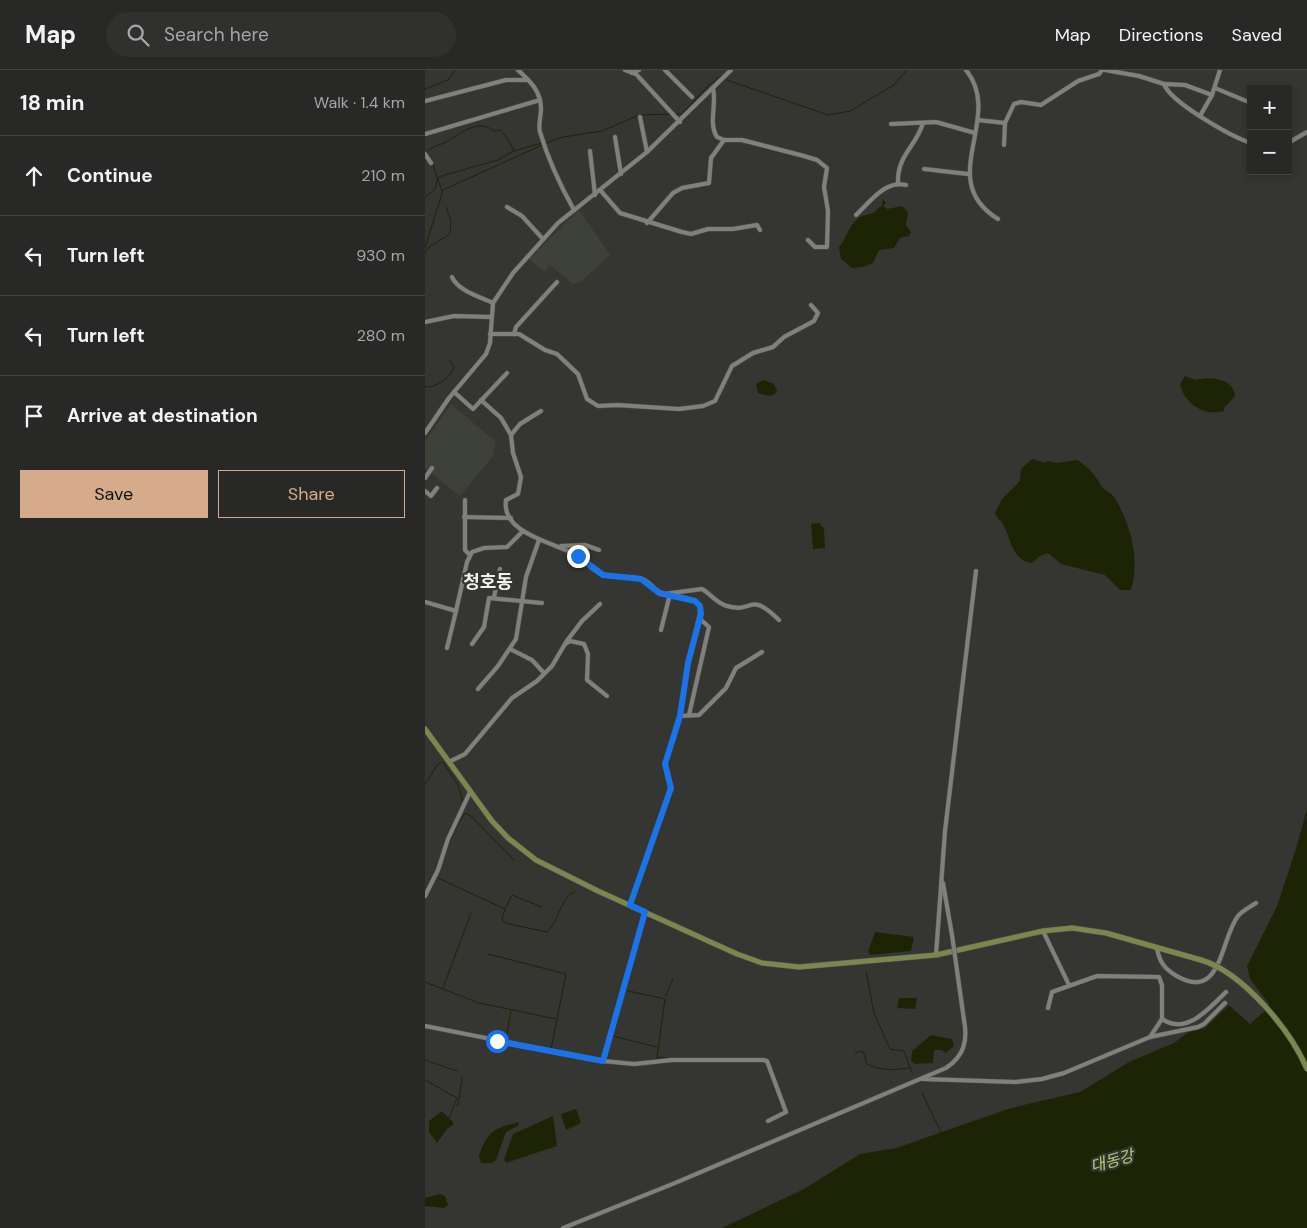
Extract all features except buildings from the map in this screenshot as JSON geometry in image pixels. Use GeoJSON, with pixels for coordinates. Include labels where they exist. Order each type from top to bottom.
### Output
{"type":"FeatureCollection","features":[{"type":"Feature","properties":{"kind":"main road"},"geometry":{"type":"LineString","coordinates":[[425,729],[451,761],[483,810],[508,838],[536,860],[557,872],[737,954],[780,966],[820,966],[936,955],[1043,931],[1086,929],[1107,932],[1222,967],[1242,984],[1285,1032],[1307,1069]]}},
{"type":"Feature","properties":{"kind":"street"},"geometry":{"type":"LineString","coordinates":[[519,70],[535,86],[539,100],[540,132],[560,184],[574,210]]}},
{"type":"Feature","properties":{"kind":"street"},"geometry":{"type":"LineString","coordinates":[[625,70],[632,73],[655,93],[680,122]]}},
{"type":"Feature","properties":{"kind":"street"},"geometry":{"type":"LineString","coordinates":[[632,73],[639,70]]}},
{"type":"Feature","properties":{"kind":"street"},"geometry":{"type":"LineString","coordinates":[[665,70],[692,97]]}},
{"type":"Feature","properties":{"kind":"street"},"geometry":{"type":"LineString","coordinates":[[425,433],[454,392],[486,354],[493,303],[520,264],[551,230],[647,152],[680,122],[731,70]]}},
{"type":"Feature","properties":{"kind":"street"},"geometry":{"type":"LineString","coordinates":[[966,70],[976,86],[978,120],[968,174],[971,186],[979,202],[986,212],[997,218]]}},
{"type":"Feature","properties":{"kind":"street"},"geometry":{"type":"LineString","coordinates":[[1004,145],[1005,123],[1010,108],[1017,102],[1041,105],[1078,80],[1099,74],[1104,70],[1139,76],[1163,84],[1179,84],[1212,95]]}},
{"type":"Feature","properties":{"kind":"street"},"geometry":{"type":"LineString","coordinates":[[1200,116],[1212,95],[1220,70]]}},
{"type":"Feature","properties":{"kind":"street"},"geometry":{"type":"LineString","coordinates":[[425,101],[506,80],[529,80]]}},
{"type":"Feature","properties":{"kind":"street"},"geometry":{"type":"LineString","coordinates":[[1163,84],[1167,91],[1200,116],[1247,141]]}},
{"type":"Feature","properties":{"kind":"street"},"geometry":{"type":"LineString","coordinates":[[713,88],[715,96],[713,129],[717,137],[724,140],[742,140],[804,156],[817,160],[827,168],[824,187],[831,234],[827,247],[824,248],[815,247],[808,240]]}},
{"type":"Feature","properties":{"kind":"street"},"geometry":{"type":"LineString","coordinates":[[1215,88],[1247,101]]}},
{"type":"Feature","properties":{"kind":"street"},"geometry":{"type":"LineString","coordinates":[[425,134],[539,100]]}},
{"type":"Feature","properties":{"kind":"street"},"geometry":{"type":"LineString","coordinates":[[640,117],[647,152]]}},
{"type":"Feature","properties":{"kind":"street"},"geometry":{"type":"LineString","coordinates":[[978,120],[1005,123]]}},
{"type":"Feature","properties":{"kind":"street"},"geometry":{"type":"LineString","coordinates":[[898,183],[898,166],[921,131],[923,123]]}},
{"type":"Feature","properties":{"kind":"street"},"geometry":{"type":"LineString","coordinates":[[891,124],[942,123],[975,132]]}},
{"type":"Feature","properties":{"kind":"street"},"geometry":{"type":"LineString","coordinates":[[1292,141],[1307,132]]}},
{"type":"Feature","properties":{"kind":"street"},"geometry":{"type":"LineString","coordinates":[[615,137],[621,174]]}},
{"type":"Feature","properties":{"kind":"street"},"geometry":{"type":"LineString","coordinates":[[647,223],[673,192],[682,188],[709,183],[711,158],[724,140]]}},
{"type":"Feature","properties":{"kind":"street"},"geometry":{"type":"LineString","coordinates":[[590,151],[595,195]]}},
{"type":"Feature","properties":{"kind":"street"},"geometry":{"type":"LineString","coordinates":[[425,154],[431,164]]}},
{"type":"Feature","properties":{"kind":"street"},"geometry":{"type":"LineString","coordinates":[[924,169],[968,174]]}},
{"type":"Feature","properties":{"kind":"street"},"geometry":{"type":"LineString","coordinates":[[856,215],[882,190],[898,183],[906,185]]}},
{"type":"Feature","properties":{"kind":"street"},"geometry":{"type":"LineString","coordinates":[[601,191],[620,213],[647,223],[691,234],[713,229],[733,230],[753,224],[757,225],[760,230]]}},
{"type":"Feature","properties":{"kind":"street"},"geometry":{"type":"LineString","coordinates":[[507,207],[522,216],[543,239]]}},
{"type":"Feature","properties":{"kind":"street"},"geometry":{"type":"LineString","coordinates":[[551,230],[556,234]]}},
{"type":"Feature","properties":{"kind":"street"},"geometry":{"type":"LineString","coordinates":[[517,257],[520,264]]}},
{"type":"Feature","properties":{"kind":"street"},"geometry":{"type":"LineString","coordinates":[[453,277],[455,282],[461,287],[493,303]]}},
{"type":"Feature","properties":{"kind":"street"},"geometry":{"type":"LineString","coordinates":[[514,334],[517,327],[557,282]]}},
{"type":"Feature","properties":{"kind":"street"},"geometry":{"type":"LineString","coordinates":[[490,334],[525,336],[545,350],[557,354],[578,374],[587,399],[593,404],[604,406],[617,404],[690,408],[715,401],[728,374],[737,363],[753,354],[773,348],[784,337],[814,321],[818,313],[811,305]]}},
{"type":"Feature","properties":{"kind":"street"},"geometry":{"type":"LineString","coordinates":[[425,322],[462,315],[491,317]]}},
{"type":"Feature","properties":{"kind":"street"},"geometry":{"type":"LineString","coordinates":[[454,392],[473,409],[507,373]]}},
{"type":"Feature","properties":{"kind":"street"},"geometry":{"type":"LineString","coordinates":[[481,400],[501,418],[511,435],[521,482],[518,494],[506,500],[506,508],[522,532],[559,546],[585,560],[598,573],[641,579],[659,593],[695,601],[701,609],[688,663],[680,716],[665,764],[671,788],[630,905]]}},
{"type":"Feature","properties":{"kind":"street"},"geometry":{"type":"LineString","coordinates":[[511,435],[520,424],[541,411]]}},
{"type":"Feature","properties":{"kind":"street"},"geometry":{"type":"LineString","coordinates":[[425,478],[432,468]]}},
{"type":"Feature","properties":{"kind":"street"},"geometry":{"type":"LineString","coordinates":[[425,491],[431,496],[437,488]]}},
{"type":"Feature","properties":{"kind":"street"},"geometry":{"type":"LineString","coordinates":[[465,500],[465,550],[470,555]]}},
{"type":"Feature","properties":{"kind":"street"},"geometry":{"type":"LineString","coordinates":[[464,517],[511,518]]}},
{"type":"Feature","properties":{"kind":"street"},"geometry":{"type":"LineString","coordinates":[[447,648],[470,555],[477,549],[507,548],[522,532]]}},
{"type":"Feature","properties":{"kind":"street"},"geometry":{"type":"LineString","coordinates":[[478,689],[498,666],[519,632],[526,577],[539,540]]}},
{"type":"Feature","properties":{"kind":"street"},"geometry":{"type":"LineString","coordinates":[[559,546],[585,545],[599,550]]}},
{"type":"Feature","properties":{"kind":"street"},"geometry":{"type":"LineString","coordinates":[[494,598],[500,569]]}},
{"type":"Feature","properties":{"kind":"street"},"geometry":{"type":"LineString","coordinates":[[936,955],[953,758],[976,571]]}},
{"type":"Feature","properties":{"kind":"street"},"geometry":{"type":"LineString","coordinates":[[670,594],[701,589],[718,602],[727,606],[739,607],[754,603],[762,605],[779,620]]}},
{"type":"Feature","properties":{"kind":"street"},"geometry":{"type":"LineString","coordinates":[[661,630],[670,594]]}},
{"type":"Feature","properties":{"kind":"street"},"geometry":{"type":"LineString","coordinates":[[472,644],[484,627],[488,600],[494,598],[542,603]]}},
{"type":"Feature","properties":{"kind":"street"},"geometry":{"type":"LineString","coordinates":[[425,602],[456,611]]}},
{"type":"Feature","properties":{"kind":"street"},"geometry":{"type":"LineString","coordinates":[[451,761],[465,754],[512,698],[531,686],[544,673],[555,661],[582,621],[599,604]]}},
{"type":"Feature","properties":{"kind":"street"},"geometry":{"type":"LineString","coordinates":[[689,715],[709,627],[699,618]]}},
{"type":"Feature","properties":{"kind":"street"},"geometry":{"type":"LineString","coordinates":[[565,644],[570,641],[584,644],[588,654],[587,680],[607,696]]}},
{"type":"Feature","properties":{"kind":"street"},"geometry":{"type":"LineString","coordinates":[[510,649],[532,660],[544,673]]}},
{"type":"Feature","properties":{"kind":"street"},"geometry":{"type":"LineString","coordinates":[[680,716],[699,715],[726,688],[736,668],[762,652]]}},
{"type":"Feature","properties":{"kind":"street"},"geometry":{"type":"LineString","coordinates":[[425,896],[438,870],[448,839],[470,792]]}},
{"type":"Feature","properties":{"kind":"street"},"geometry":{"type":"LineString","coordinates":[[563,1228],[675,1184],[946,1068],[958,1059],[965,1046],[965,1020],[942,876]]}},
{"type":"Feature","properties":{"kind":"street"},"geometry":{"type":"LineString","coordinates":[[1157,948],[1158,956],[1165,968],[1190,982],[1197,982],[1212,974],[1219,963],[1237,917],[1256,903]]}},
{"type":"Feature","properties":{"kind":"street"},"geometry":{"type":"LineString","coordinates":[[603,1061],[645,912]]}},
{"type":"Feature","properties":{"kind":"street"},"geometry":{"type":"LineString","coordinates":[[1043,931],[1069,985]]}},
{"type":"Feature","properties":{"kind":"street"},"geometry":{"type":"LineString","coordinates":[[1159,977],[1165,968]]}},
{"type":"Feature","properties":{"kind":"street"},"geometry":{"type":"LineString","coordinates":[[1048,1008],[1052,992],[1097,976],[1159,977]]}},
{"type":"Feature","properties":{"kind":"street"},"geometry":{"type":"LineString","coordinates":[[1150,1037],[1161,1019],[1162,985],[1159,977]]}},
{"type":"Feature","properties":{"kind":"street"},"geometry":{"type":"LineString","coordinates":[[1161,1019],[1174,1023],[1192,1021],[1226,992]]}},
{"type":"Feature","properties":{"kind":"street"},"geometry":{"type":"LineString","coordinates":[[921,1078],[1015,1082],[1042,1079],[1064,1073],[1150,1037],[1204,1024],[1225,1003]]}},
{"type":"Feature","properties":{"kind":"street"},"geometry":{"type":"LineString","coordinates":[[425,1026],[603,1061],[634,1064],[673,1060],[767,1061],[786,1112],[768,1120]]}},
{"type":"Feature","properties":{"kind":"shaded area"},"geometry":{"type":"Polygon","coordinates":[[[579,210],[610,255],[579,283],[573,284],[550,265],[544,272],[529,259],[579,210]]]}},
{"type":"Feature","properties":{"kind":"shaded area"},"geometry":{"type":"Polygon","coordinates":[[[451,404],[496,442],[493,456],[460,496],[425,468],[425,441],[451,404]]]}},
{"type":"Feature","properties":{"kind":"water"},"geometry":{"type":"Polygon","coordinates":[[[883,199],[886,203],[883,206],[887,209],[902,206],[908,212],[906,225],[911,232],[909,236],[900,238],[894,248],[879,250],[873,263],[863,267],[852,268],[841,259],[839,247],[854,222],[882,206],[883,199]]]}},
{"type":"Feature","properties":{"kind":"water"},"geometry":{"type":"Polygon","coordinates":[[[1185,376],[1196,380],[1207,378],[1226,382],[1234,390],[1235,396],[1224,408],[1224,411],[1210,412],[1203,410],[1191,403],[1182,391],[1180,384],[1185,376]]]}},
{"type":"Feature","properties":{"kind":"water"},"geometry":{"type":"Polygon","coordinates":[[[763,380],[774,384],[777,390],[775,394],[769,396],[758,393],[756,384],[763,380]]]}},
{"type":"Feature","properties":{"kind":"water"},"geometry":{"type":"Polygon","coordinates":[[[1032,459],[1045,463],[1046,461],[1057,463],[1077,460],[1090,470],[1101,486],[1114,497],[1125,519],[1132,542],[1135,567],[1131,590],[1120,590],[1105,575],[1061,564],[1048,553],[1040,556],[1032,563],[1021,558],[1013,549],[1003,524],[995,513],[1002,499],[1020,481],[1021,469],[1032,459]]]}},
{"type":"Feature","properties":{"kind":"water"},"geometry":{"type":"Polygon","coordinates":[[[819,523],[824,529],[825,548],[813,549],[811,524],[819,523]]]}},
{"type":"Feature","properties":{"kind":"water","name":"대동강"},"geometry":{"type":"Polygon","coordinates":[[[1307,809],[1307,1228],[722,1228],[804,1189],[860,1154],[896,1148],[1011,1108],[1080,1092],[1129,1062],[1174,1043],[1187,1033],[1205,1028],[1229,1005],[1250,1024],[1268,1008],[1269,1004],[1250,979],[1247,966],[1277,906],[1307,809]]]}},
{"type":"Feature","properties":{"kind":"water"},"geometry":{"type":"Polygon","coordinates":[[[875,932],[914,937],[911,951],[870,955],[868,952],[875,932]]]}},
{"type":"Feature","properties":{"kind":"water"},"geometry":{"type":"Polygon","coordinates":[[[899,998],[917,998],[915,1009],[897,1008],[899,998]]]}},
{"type":"Feature","properties":{"kind":"water"},"geometry":{"type":"Polygon","coordinates":[[[931,1035],[952,1039],[954,1046],[946,1053],[941,1050],[934,1050],[933,1063],[915,1064],[911,1061],[912,1051],[931,1035]]]}},
{"type":"Feature","properties":{"kind":"water"},"geometry":{"type":"Polygon","coordinates":[[[576,1109],[581,1123],[566,1130],[561,1114],[576,1109]]]}},
{"type":"Feature","properties":{"kind":"water"},"geometry":{"type":"Polygon","coordinates":[[[442,1111],[453,1122],[453,1125],[447,1129],[437,1143],[429,1132],[429,1121],[442,1111]]]}},
{"type":"Feature","properties":{"kind":"water"},"geometry":{"type":"Polygon","coordinates":[[[553,1116],[557,1146],[506,1163],[504,1160],[513,1134],[553,1116]]]}},
{"type":"Feature","properties":{"kind":"water"},"geometry":{"type":"Polygon","coordinates":[[[519,1122],[518,1126],[506,1132],[496,1160],[491,1163],[481,1163],[479,1155],[489,1136],[504,1126],[519,1122]]]}},
{"type":"Feature","properties":{"kind":"water"},"geometry":{"type":"Polygon","coordinates":[[[440,1194],[445,1196],[448,1205],[444,1208],[425,1206],[425,1198],[440,1194]]]}},
{"type":"Feature","properties":{"kind":"waterway"},"geometry":{"type":"LineString","coordinates":[[425,89],[448,80],[455,70]]}},
{"type":"Feature","properties":{"kind":"waterway"},"geometry":{"type":"LineString","coordinates":[[727,80],[828,115],[850,111],[894,85],[907,70]]}},
{"type":"Feature","properties":{"kind":"waterway"},"geometry":{"type":"LineString","coordinates":[[676,114],[682,114],[709,85],[721,76]]}},
{"type":"Feature","properties":{"kind":"waterway"},"geometry":{"type":"LineString","coordinates":[[546,143],[563,137],[602,131],[639,115],[672,114]]}},
{"type":"Feature","properties":{"kind":"waterway"},"geometry":{"type":"LineString","coordinates":[[426,153],[468,129],[481,126],[488,127],[494,131],[500,130],[508,139],[514,151]]}},
{"type":"Feature","properties":{"kind":"waterway"},"geometry":{"type":"LineString","coordinates":[[425,197],[435,189],[438,177],[498,160],[513,151],[542,143]]}},
{"type":"Feature","properties":{"kind":"waterway"},"geometry":{"type":"LineString","coordinates":[[425,248],[443,190],[542,145]]}},
{"type":"Feature","properties":{"kind":"waterway"},"geometry":{"type":"LineString","coordinates":[[433,165],[442,191]]}},
{"type":"Feature","properties":{"kind":"waterway"},"geometry":{"type":"LineString","coordinates":[[425,253],[429,247],[450,234],[451,221],[446,207]]}},
{"type":"Feature","properties":{"kind":"waterway"},"geometry":{"type":"LineString","coordinates":[[425,387],[434,386],[447,378],[454,366],[449,360]]}},
{"type":"Feature","properties":{"kind":"waterway"},"geometry":{"type":"LineString","coordinates":[[425,784],[438,764],[443,762],[458,785],[463,802]]}},
{"type":"Feature","properties":{"kind":"waterway"},"geometry":{"type":"LineString","coordinates":[[429,892],[454,832],[465,813],[471,816],[514,860]]}},
{"type":"Feature","properties":{"kind":"waterway"},"geometry":{"type":"LineString","coordinates":[[438,878],[505,909],[512,895],[542,907]]}},
{"type":"Feature","properties":{"kind":"waterway"},"geometry":{"type":"LineString","coordinates":[[505,910],[502,918],[505,923],[547,932],[566,898],[575,892]]}},
{"type":"Feature","properties":{"kind":"waterway"},"geometry":{"type":"LineString","coordinates":[[443,988],[471,913]]}},
{"type":"Feature","properties":{"kind":"waterway"},"geometry":{"type":"LineString","coordinates":[[488,954],[566,974],[551,1049]]}},
{"type":"Feature","properties":{"kind":"waterway"},"geometry":{"type":"LineString","coordinates":[[866,971],[874,1013],[890,1049],[904,1051],[912,1073]]}},
{"type":"Feature","properties":{"kind":"waterway"},"geometry":{"type":"LineString","coordinates":[[666,996],[673,978]]}},
{"type":"Feature","properties":{"kind":"waterway"},"geometry":{"type":"LineString","coordinates":[[425,982],[479,1003],[556,1019]]}},
{"type":"Feature","properties":{"kind":"waterway"},"geometry":{"type":"LineString","coordinates":[[624,990],[665,999],[657,1057]]}},
{"type":"Feature","properties":{"kind":"waterway"},"geometry":{"type":"LineString","coordinates":[[506,1039],[511,1010]]}},
{"type":"Feature","properties":{"kind":"waterway"},"geometry":{"type":"LineString","coordinates":[[613,1036],[657,1047]]}},
{"type":"Feature","properties":{"kind":"waterway"},"geometry":{"type":"LineString","coordinates":[[855,1053],[863,1051],[867,1064],[877,1068],[909,1068]]}},
{"type":"Feature","properties":{"kind":"waterway"},"geometry":{"type":"LineString","coordinates":[[654,1060],[660,1057],[670,1059]]}},
{"type":"Feature","properties":{"kind":"waterway"},"geometry":{"type":"LineString","coordinates":[[425,1060],[457,1071]]}},
{"type":"Feature","properties":{"kind":"waterway"},"geometry":{"type":"LineString","coordinates":[[456,1105],[458,1105],[462,1078]]}},
{"type":"Feature","properties":{"kind":"waterway"},"geometry":{"type":"LineString","coordinates":[[425,1080],[457,1098],[449,1118]]}},
{"type":"Feature","properties":{"kind":"waterway"},"geometry":{"type":"LineString","coordinates":[[922,1093],[941,1132]]}},
{"type":"Feature","properties":{"kind":"district","name":"청호동"},"geometry":{"type":"Point","coordinates":[488,582]}},
{"type":"Feature","properties":{"kind":"route"},"geometry":{"type":"LineString","coordinates":[[497,1041],[603,1061],[645,912],[630,905],[671,788],[665,764],[680,716],[688,663],[701,614],[700,606],[695,601],[659,593],[649,583],[641,579],[603,575],[578,556]]}}]}
